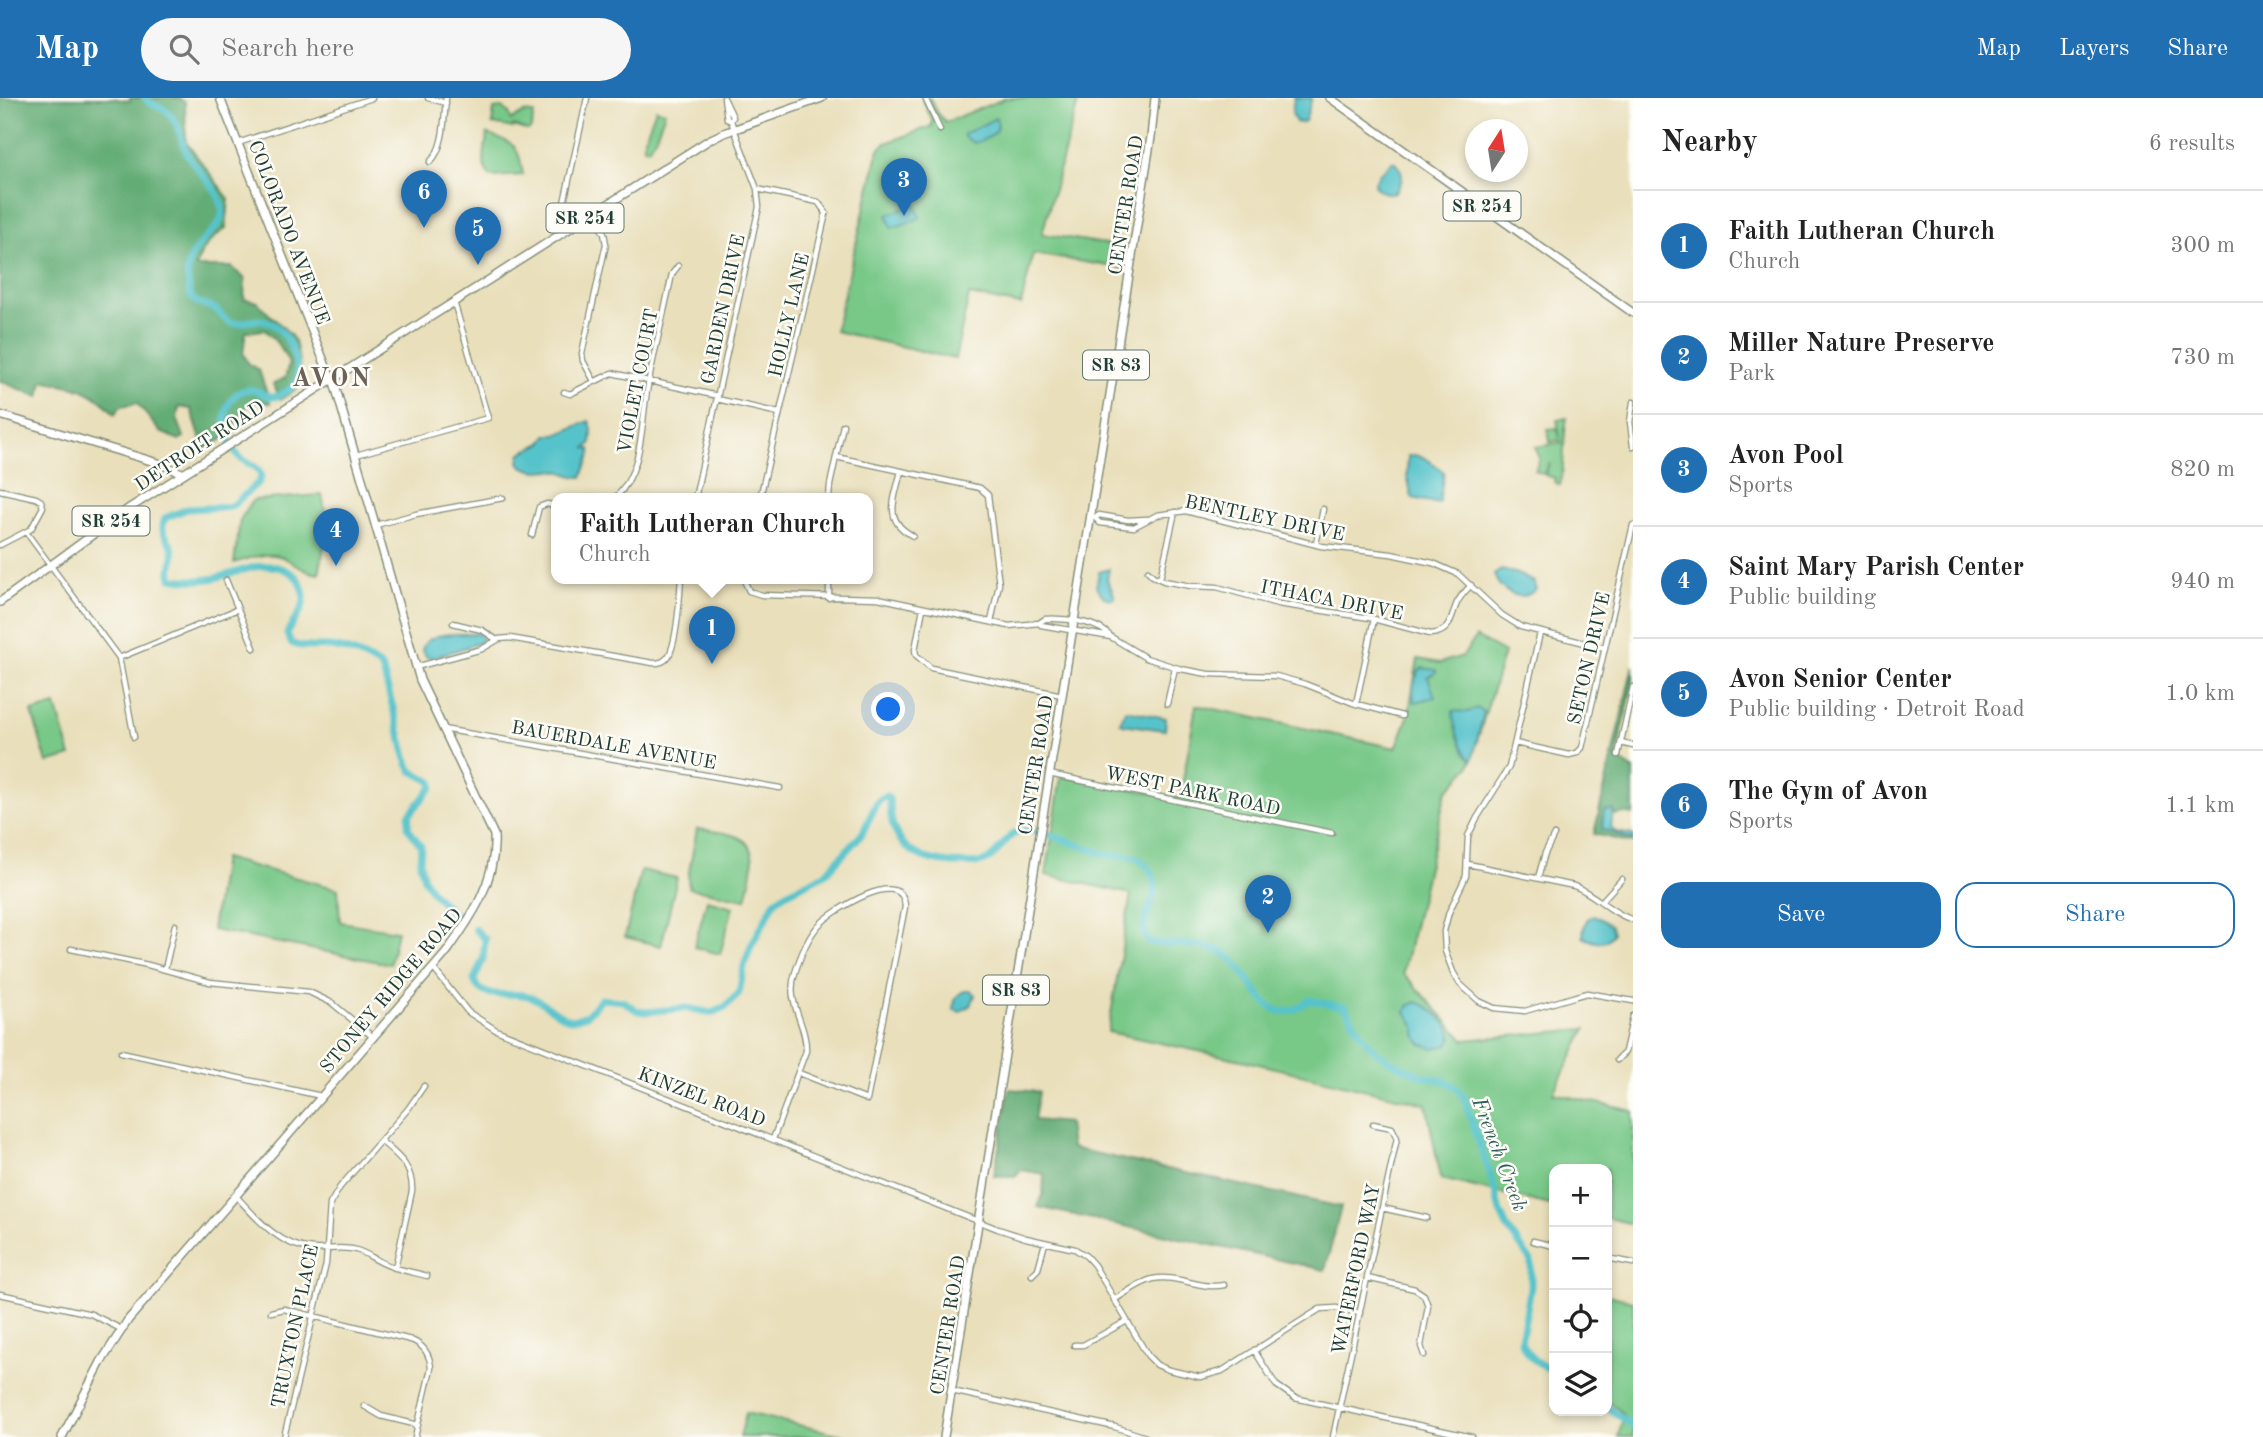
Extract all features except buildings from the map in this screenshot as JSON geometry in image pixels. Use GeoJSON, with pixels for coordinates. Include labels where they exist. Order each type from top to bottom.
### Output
{"type":"FeatureCollection","features":[{"type":"Feature","properties":{"kind":"main road","name":"COLORADO AVENUE"},"geometry":{"type":"LineString","coordinates":[[220,98],[332,377]]}},
{"type":"Feature","properties":{"kind":"main road","name":"DETROIT ROAD"},"geometry":{"type":"LineString","coordinates":[[0,602],[122,513],[183,473],[733,125],[821,98]]}},
{"type":"Feature","properties":{"kind":"main road","name":"CENTER ROAD"},"geometry":{"type":"LineString","coordinates":[[944,1437],[1040,828],[1093,517],[1155,98]]}},
{"type":"Feature","properties":{"kind":"main road","name":"SR 254"},"geometry":{"type":"LineString","coordinates":[[1330,98],[1633,313]]}},
{"type":"Feature","properties":{"kind":"main road","name":"STONEY RIDGE ROAD"},"geometry":{"type":"LineString","coordinates":[[62,1437],[121,1329],[433,968],[468,923],[480,902],[492,862],[494,835],[442,728],[416,667],[332,377]]}},
{"type":"Feature","properties":{"kind":"main road"},"geometry":{"type":"LineString","coordinates":[[0,415],[159,463],[183,473]]}},
{"type":"Feature","properties":{"kind":"street"},"geometry":{"type":"LineString","coordinates":[[238,143],[372,98]]}},
{"type":"Feature","properties":{"kind":"street"},"geometry":{"type":"LineString","coordinates":[[428,98],[446,100],[437,152],[430,162]]}},
{"type":"Feature","properties":{"kind":"street"},"geometry":{"type":"LineString","coordinates":[[568,229],[562,219],[562,212],[587,98]]}},
{"type":"Feature","properties":{"kind":"street","name":"GARDEN DRIVE"},"geometry":{"type":"LineString","coordinates":[[696,493],[759,207],[757,189],[733,125],[727,119],[724,98]]}},
{"type":"Feature","properties":{"kind":"street"},"geometry":{"type":"LineString","coordinates":[[925,98],[940,130]]}},
{"type":"Feature","properties":{"kind":"street","name":"HOLLY LANE"},"geometry":{"type":"LineString","coordinates":[[757,189],[818,202],[825,213],[761,493]]}},
{"type":"Feature","properties":{"kind":"street"},"geometry":{"type":"LineString","coordinates":[[592,214],[606,240],[582,353],[594,381]]}},
{"type":"Feature","properties":{"kind":"street","name":"VIOLET COURT"},"geometry":{"type":"LineString","coordinates":[[619,493],[632,472],[672,274],[678,266]]}},
{"type":"Feature","properties":{"kind":"street"},"geometry":{"type":"LineString","coordinates":[[356,455],[488,418],[454,301]]}},
{"type":"Feature","properties":{"kind":"street"},"geometry":{"type":"LineString","coordinates":[[564,392],[570,394],[612,373],[779,413]]}},
{"type":"Feature","properties":{"kind":"street"},"geometry":{"type":"LineString","coordinates":[[1633,402],[1630,419],[1633,446]]}},
{"type":"Feature","properties":{"kind":"street"},"geometry":{"type":"LineString","coordinates":[[830,493],[843,425]]}},
{"type":"Feature","properties":{"kind":"street"},"geometry":{"type":"LineString","coordinates":[[836,457],[979,488],[988,495],[999,584],[990,622]]}},
{"type":"Feature","properties":{"kind":"street"},"geometry":{"type":"LineString","coordinates":[[901,471],[893,507],[894,518],[899,527],[913,536]]}},
{"type":"Feature","properties":{"kind":"street"},"geometry":{"type":"LineString","coordinates":[[0,491],[36,498],[41,501],[42,510],[34,526],[0,545]]}},
{"type":"Feature","properties":{"kind":"street"},"geometry":{"type":"LineString","coordinates":[[376,524],[503,498]]}},
{"type":"Feature","properties":{"kind":"street"},"geometry":{"type":"LineString","coordinates":[[532,535],[539,508],[551,505]]}},
{"type":"Feature","properties":{"kind":"street"},"geometry":{"type":"LineString","coordinates":[[1316,544],[1323,509]]}},
{"type":"Feature","properties":{"kind":"street"},"geometry":{"type":"LineString","coordinates":[[1160,579],[1175,511]]}},
{"type":"Feature","properties":{"kind":"street","name":"BENTLEY DRIVE"},"geometry":{"type":"LineString","coordinates":[[1093,517],[1099,515],[1128,520],[1147,519],[1175,511],[1186,511],[1316,544],[1391,554],[1433,563],[1453,571],[1508,619],[1540,633],[1605,648]]}},
{"type":"Feature","properties":{"kind":"street","name":"SETON DRIVE"},"geometry":{"type":"LineString","coordinates":[[1515,743],[1569,755],[1577,753],[1583,745],[1633,525]]}},
{"type":"Feature","properties":{"kind":"street"},"geometry":{"type":"LineString","coordinates":[[26,532],[119,658],[134,737]]}},
{"type":"Feature","properties":{"kind":"street","name":"ITHACA DRIVE"},"geometry":{"type":"LineString","coordinates":[[1148,570],[1160,579],[1191,586],[1217,587],[1278,604],[1374,619],[1424,633],[1439,633],[1452,622],[1458,601],[1471,585]]}},
{"type":"Feature","properties":{"kind":"street"},"geometry":{"type":"LineString","coordinates":[[226,580],[254,648]]}},
{"type":"Feature","properties":{"kind":"street"},"geometry":{"type":"LineString","coordinates":[[416,667],[482,649],[497,640],[509,638],[653,663],[666,659],[675,631],[680,584]]}},
{"type":"Feature","properties":{"kind":"street"},"geometry":{"type":"LineString","coordinates":[[745,584],[749,591],[762,595],[878,598],[1014,626],[1039,623],[1073,626],[1111,636],[1146,658],[1175,668],[1208,674],[1276,676],[1356,704],[1402,716]]}},
{"type":"Feature","properties":{"kind":"street"},"geometry":{"type":"LineString","coordinates":[[829,584],[829,598]]}},
{"type":"Feature","properties":{"kind":"street"},"geometry":{"type":"LineString","coordinates":[[923,608],[915,650],[916,655],[931,668],[1062,695]]}},
{"type":"Feature","properties":{"kind":"street"},"geometry":{"type":"LineString","coordinates":[[119,658],[238,609]]}},
{"type":"Feature","properties":{"kind":"street"},"geometry":{"type":"LineString","coordinates":[[1356,704],[1374,619]]}},
{"type":"Feature","properties":{"kind":"street"},"geometry":{"type":"LineString","coordinates":[[453,623],[485,631],[497,640]]}},
{"type":"Feature","properties":{"kind":"street"},"geometry":{"type":"LineString","coordinates":[[1540,633],[1509,767],[1471,829],[1467,844],[1465,882],[1449,912],[1444,941],[1453,972],[1471,995],[1494,1008],[1515,1012],[1536,1009],[1587,993],[1633,1001]]}},
{"type":"Feature","properties":{"kind":"street"},"geometry":{"type":"LineString","coordinates":[[1167,704],[1175,668]]}},
{"type":"Feature","properties":{"kind":"street"},"geometry":{"type":"LineString","coordinates":[[1618,755],[1630,711],[1633,687]]}},
{"type":"Feature","properties":{"kind":"street","name":"BAUERDALE AVENUE"},"geometry":{"type":"LineString","coordinates":[[442,728],[780,788]]}},
{"type":"Feature","properties":{"kind":"street"},"geometry":{"type":"LineString","coordinates":[[1621,743],[1633,746]]}},
{"type":"Feature","properties":{"kind":"street","name":"WEST PARK ROAD"},"geometry":{"type":"LineString","coordinates":[[1049,774],[1332,833]]}},
{"type":"Feature","properties":{"kind":"street"},"geometry":{"type":"LineString","coordinates":[[1538,878],[1545,853],[1554,835]]}},
{"type":"Feature","properties":{"kind":"street"},"geometry":{"type":"LineString","coordinates":[[1468,863],[1574,886],[1618,915],[1633,920]]}},
{"type":"Feature","properties":{"kind":"street"},"geometry":{"type":"LineString","coordinates":[[1601,902],[1622,879]]}},
{"type":"Feature","properties":{"kind":"street"},"geometry":{"type":"LineString","coordinates":[[773,1139],[799,1073],[806,1047],[804,1032],[792,1000],[793,980],[806,945],[820,924],[862,896],[877,891],[895,891],[905,901],[867,1100],[799,1073]]}},
{"type":"Feature","properties":{"kind":"street"},"geometry":{"type":"LineString","coordinates":[[165,969],[174,925]]}},
{"type":"Feature","properties":{"kind":"street"},"geometry":{"type":"LineString","coordinates":[[71,949],[165,969],[210,982],[309,992],[332,1003],[373,1037]]}},
{"type":"Feature","properties":{"kind":"street","name":"KINZEL ROAD"},"geometry":{"type":"LineString","coordinates":[[433,968],[468,1012],[488,1026],[980,1222],[1045,1243],[1075,1249],[1086,1256],[1150,1359],[1169,1370],[1200,1377],[1210,1376],[1320,1309],[1336,1308],[1360,1313]]}},
{"type":"Feature","properties":{"kind":"street"},"geometry":{"type":"LineString","coordinates":[[1617,1060],[1625,1052],[1633,1016]]}},
{"type":"Feature","properties":{"kind":"street"},"geometry":{"type":"LineString","coordinates":[[121,1052],[322,1096]]}},
{"type":"Feature","properties":{"kind":"street","name":"TRUXTON PLACE"},"geometry":{"type":"LineString","coordinates":[[284,1437],[327,1249],[328,1213],[332,1200],[424,1086]]}},
{"type":"Feature","properties":{"kind":"street","name":"WATERFORD WAY"},"geometry":{"type":"LineString","coordinates":[[1333,1437],[1397,1136],[1392,1128],[1373,1124]]}},
{"type":"Feature","properties":{"kind":"street"},"geometry":{"type":"LineString","coordinates":[[381,1141],[403,1161],[412,1182],[394,1268]]}},
{"type":"Feature","properties":{"kind":"street"},"geometry":{"type":"LineString","coordinates":[[234,1197],[275,1234],[288,1242],[306,1248],[356,1250],[394,1268],[427,1276]]}},
{"type":"Feature","properties":{"kind":"street"},"geometry":{"type":"LineString","coordinates":[[1382,1208],[1427,1218]]}},
{"type":"Feature","properties":{"kind":"street"},"geometry":{"type":"LineString","coordinates":[[1533,1241],[1549,1245]]}},
{"type":"Feature","properties":{"kind":"street"},"geometry":{"type":"LineString","coordinates":[[1032,1275],[1038,1269],[1045,1243]]}},
{"type":"Feature","properties":{"kind":"street"},"geometry":{"type":"LineString","coordinates":[[1612,1259],[1633,1264]]}},
{"type":"Feature","properties":{"kind":"street"},"geometry":{"type":"LineString","coordinates":[[1114,1300],[1145,1282],[1159,1278],[1213,1287],[1224,1285]]}},
{"type":"Feature","properties":{"kind":"street"},"geometry":{"type":"LineString","coordinates":[[1367,1278],[1415,1289],[1424,1295],[1428,1306],[1421,1346],[1424,1354]]}},
{"type":"Feature","properties":{"kind":"street"},"geometry":{"type":"LineString","coordinates":[[0,1294],[91,1314],[121,1329]]}},
{"type":"Feature","properties":{"kind":"street"},"geometry":{"type":"LineString","coordinates":[[271,1312],[284,1309],[411,1340],[421,1346],[428,1355],[431,1368],[415,1437]]}},
{"type":"Feature","properties":{"kind":"street"},"geometry":{"type":"LineString","coordinates":[[1074,1345],[1083,1345],[1127,1321]]}},
{"type":"Feature","properties":{"kind":"street"},"geometry":{"type":"LineString","coordinates":[[1254,1350],[1283,1392],[1294,1398],[1472,1437]]}},
{"type":"Feature","properties":{"kind":"street"},"geometry":{"type":"LineString","coordinates":[[952,1391],[1115,1427],[1146,1437]]}},
{"type":"Feature","properties":{"kind":"street"},"geometry":{"type":"LineString","coordinates":[[364,1406],[381,1416],[418,1424]]}},
{"type":"Feature","properties":{"kind":"green space"},"geometry":{"type":"Polygon","coordinates":[[[0,98],[111,98],[130,101],[130,98],[178,98],[185,102],[186,142],[229,199],[226,228],[207,245],[196,267],[232,267],[245,279],[244,299],[258,302],[294,340],[303,385],[281,399],[273,384],[285,378],[289,363],[287,358],[265,330],[246,332],[243,353],[248,363],[259,370],[270,403],[251,401],[235,422],[234,433],[204,449],[191,409],[179,407],[177,418],[184,437],[179,440],[160,432],[137,403],[121,406],[115,414],[99,399],[75,387],[43,381],[39,397],[0,381],[0,98]]]}},
{"type":"Feature","properties":{"kind":"green space"},"geometry":{"type":"Polygon","coordinates":[[[922,98],[930,98],[938,115],[946,122],[1006,98],[1079,98],[1042,234],[1131,248],[1128,269],[1033,254],[1021,305],[969,295],[955,359],[835,331],[879,149],[886,143],[932,126],[922,98]]]}},
{"type":"Feature","properties":{"kind":"green space"},"geometry":{"type":"Polygon","coordinates":[[[502,108],[509,113],[511,121],[524,113],[534,114],[531,129],[528,131],[492,124],[494,109],[502,108]]]}},
{"type":"Feature","properties":{"kind":"green space"},"geometry":{"type":"Polygon","coordinates":[[[656,109],[665,112],[648,149],[644,147],[644,140],[656,109]]]}},
{"type":"Feature","properties":{"kind":"green space"},"geometry":{"type":"Polygon","coordinates":[[[487,134],[514,147],[523,175],[491,177],[487,173],[484,157],[487,134]]]}},
{"type":"Feature","properties":{"kind":"green space"},"geometry":{"type":"Polygon","coordinates":[[[1567,418],[1560,485],[1554,482],[1555,478],[1545,475],[1550,462],[1544,474],[1535,471],[1540,458],[1535,447],[1561,443],[1560,440],[1550,442],[1548,429],[1557,428],[1560,438],[1557,420],[1567,418]]]}},
{"type":"Feature","properties":{"kind":"green space"},"geometry":{"type":"Polygon","coordinates":[[[322,495],[329,540],[325,541],[319,574],[275,555],[261,555],[234,563],[240,520],[253,500],[322,495]]]}},
{"type":"Feature","properties":{"kind":"green space"},"geometry":{"type":"Polygon","coordinates":[[[1476,637],[1504,653],[1469,767],[1446,792],[1403,973],[1464,1040],[1586,1029],[1553,1093],[1633,1111],[1633,1224],[1612,1219],[1612,1164],[1549,1164],[1549,1205],[1441,1179],[1426,1104],[1246,1061],[1108,1032],[1131,894],[1046,875],[1061,776],[1180,798],[1196,705],[1396,748],[1408,717],[1418,659],[1440,663],[1463,656],[1476,637]]]}},
{"type":"Feature","properties":{"kind":"green space"},"geometry":{"type":"Polygon","coordinates":[[[1633,665],[1633,683],[1616,758],[1633,769],[1633,815],[1614,815],[1613,810],[1602,817],[1602,829],[1633,840],[1633,843],[1594,834],[1633,665]]]}},
{"type":"Feature","properties":{"kind":"green space"},"geometry":{"type":"Polygon","coordinates":[[[56,705],[71,756],[47,763],[32,712],[56,705]]]}},
{"type":"Feature","properties":{"kind":"green space"},"geometry":{"type":"Polygon","coordinates":[[[697,829],[732,835],[749,846],[753,866],[746,899],[689,888],[688,877],[697,829]]]}},
{"type":"Feature","properties":{"kind":"green space"},"geometry":{"type":"Polygon","coordinates":[[[223,858],[338,889],[340,922],[397,931],[390,964],[212,930],[223,858]]]}},
{"type":"Feature","properties":{"kind":"green space"},"geometry":{"type":"Polygon","coordinates":[[[641,870],[677,878],[661,946],[625,937],[641,870]]]}},
{"type":"Feature","properties":{"kind":"green space"},"geometry":{"type":"Polygon","coordinates":[[[707,900],[733,907],[720,954],[694,947],[707,900]]]}},
{"type":"Feature","properties":{"kind":"green space"},"geometry":{"type":"Polygon","coordinates":[[[1009,1089],[1039,1092],[1034,1120],[1068,1123],[1071,1148],[1341,1207],[1325,1270],[1038,1207],[1043,1194],[1044,1174],[1021,1170],[1015,1176],[994,1176],[1009,1089]]]}},
{"type":"Feature","properties":{"kind":"green space"},"geometry":{"type":"Polygon","coordinates":[[[1612,1296],[1633,1301],[1633,1437],[1618,1437],[1624,1414],[1612,1404],[1612,1296]]]}},
{"type":"Feature","properties":{"kind":"green space"},"geometry":{"type":"Polygon","coordinates":[[[746,1413],[851,1437],[740,1437],[746,1413]]]}},
{"type":"Feature","properties":{"kind":"water"},"geometry":{"type":"Polygon","coordinates":[[[1294,98],[1312,98],[1305,121],[1301,123],[1296,122],[1292,113],[1294,98]]]}},
{"type":"Feature","properties":{"kind":"water"},"geometry":{"type":"Polygon","coordinates":[[[996,118],[997,128],[988,138],[974,143],[964,137],[964,134],[996,118]]]}},
{"type":"Feature","properties":{"kind":"water"},"geometry":{"type":"Polygon","coordinates":[[[1392,162],[1399,166],[1401,181],[1395,192],[1385,193],[1374,184],[1379,174],[1392,162]]]}},
{"type":"Feature","properties":{"kind":"water"},"geometry":{"type":"Polygon","coordinates":[[[915,204],[920,218],[892,228],[887,215],[915,204]]]}},
{"type":"Feature","properties":{"kind":"water"},"geometry":{"type":"Polygon","coordinates":[[[589,421],[592,429],[591,444],[586,448],[590,449],[591,453],[582,477],[553,470],[537,471],[522,466],[519,462],[521,453],[542,443],[547,435],[556,435],[589,421]]]}},
{"type":"Feature","properties":{"kind":"water"},"geometry":{"type":"Polygon","coordinates":[[[1408,456],[1425,458],[1444,472],[1439,504],[1412,498],[1407,476],[1408,456]]]}},
{"type":"Feature","properties":{"kind":"water"},"geometry":{"type":"Polygon","coordinates":[[[1109,569],[1107,579],[1115,597],[1112,599],[1104,597],[1096,587],[1099,572],[1109,569]]]}},
{"type":"Feature","properties":{"kind":"water"},"geometry":{"type":"Polygon","coordinates":[[[1501,570],[1534,582],[1536,589],[1524,596],[1506,591],[1494,575],[1501,570]]]}},
{"type":"Feature","properties":{"kind":"water"},"geometry":{"type":"Polygon","coordinates":[[[475,633],[481,635],[482,642],[432,658],[427,657],[422,650],[430,639],[436,636],[475,633]]]}},
{"type":"Feature","properties":{"kind":"water"},"geometry":{"type":"Polygon","coordinates":[[[1422,668],[1436,670],[1428,677],[1435,697],[1415,702],[1414,684],[1422,668]]]}},
{"type":"Feature","properties":{"kind":"water"},"geometry":{"type":"Polygon","coordinates":[[[1477,708],[1484,712],[1472,761],[1458,738],[1453,711],[1468,712],[1477,708]]]}},
{"type":"Feature","properties":{"kind":"water"},"geometry":{"type":"Polygon","coordinates":[[[1126,710],[1166,718],[1165,730],[1123,724],[1120,722],[1126,710]]]}},
{"type":"Feature","properties":{"kind":"water"},"geometry":{"type":"Polygon","coordinates":[[[1613,810],[1611,828],[1616,832],[1633,835],[1633,840],[1602,829],[1604,811],[1613,810]]]}},
{"type":"Feature","properties":{"kind":"water"},"geometry":{"type":"Polygon","coordinates":[[[1594,915],[1611,926],[1613,933],[1604,942],[1583,937],[1587,921],[1594,915]]]}},
{"type":"Feature","properties":{"kind":"water"},"geometry":{"type":"Polygon","coordinates":[[[965,991],[971,991],[975,995],[971,1005],[960,1012],[954,1010],[956,998],[965,991]]]}},
{"type":"Feature","properties":{"kind":"water"},"geometry":{"type":"Polygon","coordinates":[[[1416,1002],[1443,1020],[1452,1036],[1448,1045],[1433,1048],[1421,1044],[1406,1012],[1408,1006],[1416,1002]]]}},
{"type":"Feature","properties":{"kind":"waterway","name":"French Creek"},"geometry":{"type":"LineString","coordinates":[[145,98],[171,116],[187,154],[216,192],[222,207],[218,224],[198,247],[188,267],[191,296],[198,303],[214,308],[230,322],[261,320],[277,327],[292,350],[298,377],[291,388],[277,396],[270,397],[250,390],[238,393],[233,398],[227,409],[226,432],[239,457],[257,468],[261,477],[259,482],[233,505],[187,509],[165,518],[163,528],[173,553],[171,578],[204,580],[262,566],[283,569],[298,580],[304,597],[303,605],[287,634],[291,643],[343,650],[380,666],[408,764],[412,771],[432,782],[432,787],[409,815],[408,828],[421,846],[420,863],[424,879],[434,894],[461,921]]}},
{"type":"Feature","properties":{"kind":"waterway","name":"French Creek"},"geometry":{"type":"LineString","coordinates":[[475,929],[485,939],[483,959],[474,980],[482,991],[530,996],[572,1020],[587,1015],[601,999],[623,1001],[638,1011],[645,1012],[687,1008],[712,1013],[725,1007],[739,993],[751,946],[775,901],[825,874],[862,834],[876,804],[886,796],[897,835],[909,849],[924,858],[952,863],[981,863],[993,856],[1011,836],[1021,831],[1040,832],[1109,855],[1136,858],[1152,873],[1155,884],[1144,923],[1148,942],[1202,946],[1219,951],[1231,959],[1270,1006],[1280,1011],[1293,1010],[1309,1000],[1345,1007],[1365,1039],[1381,1055],[1420,1075],[1448,1082],[1463,1096],[1492,1180],[1500,1212],[1507,1227],[1531,1261],[1531,1286],[1521,1341],[1530,1356],[1549,1369]]}},
{"type":"Feature","properties":{"kind":"waterway","name":"French Creek"},"geometry":{"type":"LineString","coordinates":[[1612,1411],[1633,1426]]}},
{"type":"Feature","properties":{"kind":"place","name":"Avon Pool"},"geometry":{"type":"Point","coordinates":[904,216]}},
{"type":"Feature","properties":{"kind":"place","name":"The Gym of Avon"},"geometry":{"type":"Point","coordinates":[424,228]}},
{"type":"Feature","properties":{"kind":"place","name":"Avon Senior Center"},"geometry":{"type":"Point","coordinates":[478,265]}},
{"type":"Feature","properties":{"kind":"place","name":"Saint Mary Parish Center"},"geometry":{"type":"Point","coordinates":[336,566]}},
{"type":"Feature","properties":{"kind":"place","name":"Faith Lutheran Church"},"geometry":{"type":"Point","coordinates":[712,664]}},
{"type":"Feature","properties":{"kind":"place","name":"Miller Nature Preserve"},"geometry":{"type":"Point","coordinates":[1268,933]}},
{"type":"Feature","properties":{"kind":"district","name":"AVON"},"geometry":{"type":"Point","coordinates":[332,377]}}]}
